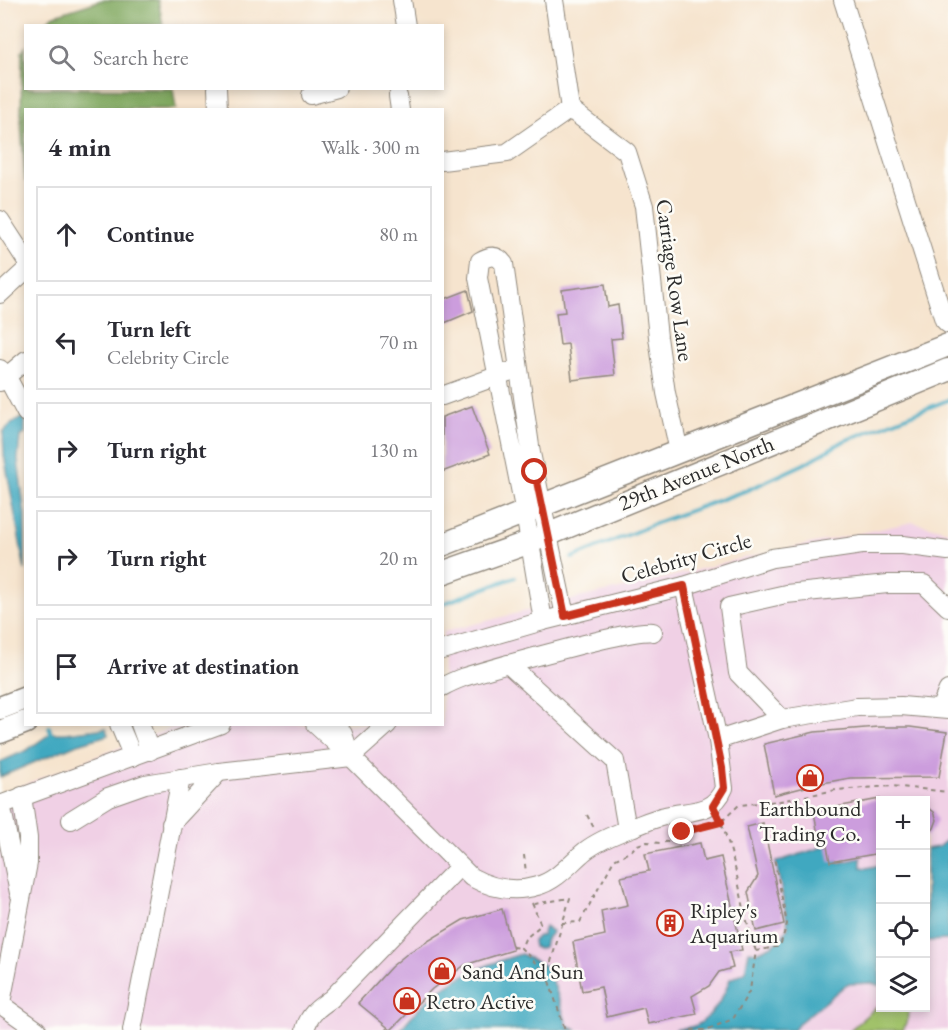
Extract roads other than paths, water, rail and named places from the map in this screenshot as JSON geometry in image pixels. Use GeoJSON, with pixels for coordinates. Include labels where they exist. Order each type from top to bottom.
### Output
{"type":"FeatureCollection","features":[{"type":"Feature","properties":{"kind":"main road","name":"29th Avenue North"},"geometry":{"type":"LineString","coordinates":[[444,545],[939,349]]}},
{"type":"Feature","properties":{"kind":"main road","name":"29th Avenue North"},"geometry":{"type":"LineString","coordinates":[[444,572],[539,538],[948,370]]}},
{"type":"Feature","properties":{"kind":"main road"},"geometry":{"type":"LineString","coordinates":[[0,708],[24,699]]}},
{"type":"Feature","properties":{"kind":"main road"},"geometry":{"type":"LineString","coordinates":[[0,732],[24,724]]}},
{"type":"Feature","properties":{"kind":"street"},"geometry":{"type":"LineString","coordinates":[[402,0],[406,24]]}},
{"type":"Feature","properties":{"kind":"street"},"geometry":{"type":"LineString","coordinates":[[444,161],[507,153],[570,109],[554,0]]}},
{"type":"Feature","properties":{"kind":"street"},"geometry":{"type":"LineString","coordinates":[[843,0],[946,322],[938,339],[939,349]]}},
{"type":"Feature","properties":{"kind":"street"},"geometry":{"type":"LineString","coordinates":[[217,90],[218,108]]}},
{"type":"Feature","properties":{"kind":"street"},"geometry":{"type":"LineString","coordinates":[[312,95],[330,90]]}},
{"type":"Feature","properties":{"kind":"street","name":"Carriage Row Lane"},"geometry":{"type":"LineString","coordinates":[[570,109],[627,152],[644,206],[658,337],[679,451]]}},
{"type":"Feature","properties":{"kind":"street"},"geometry":{"type":"LineString","coordinates":[[0,220],[24,257]]}},
{"type":"Feature","properties":{"kind":"street"},"geometry":{"type":"LineString","coordinates":[[534,509],[513,460],[490,344],[470,279],[480,261],[487,257],[500,258],[504,264],[531,453],[534,509],[539,538],[543,621]]}},
{"type":"Feature","properties":{"kind":"street"},"geometry":{"type":"LineString","coordinates":[[0,294],[24,272]]}},
{"type":"Feature","properties":{"kind":"street"},"geometry":{"type":"LineString","coordinates":[[490,344],[513,338]]}},
{"type":"Feature","properties":{"kind":"street"},"geometry":{"type":"LineString","coordinates":[[24,361],[2,376],[24,409]]}},
{"type":"Feature","properties":{"kind":"street"},"geometry":{"type":"LineString","coordinates":[[444,395],[518,369]]}},
{"type":"Feature","properties":{"kind":"street"},"geometry":{"type":"LineString","coordinates":[[513,460],[531,453]]}},
{"type":"Feature","properties":{"kind":"street"},"geometry":{"type":"LineString","coordinates":[[539,538],[565,616]]}},
{"type":"Feature","properties":{"kind":"street","name":"Celebrity Circle"},"geometry":{"type":"LineString","coordinates":[[444,649],[543,621],[684,586],[772,558],[842,547],[903,545],[948,551]]}},
{"type":"Feature","properties":{"kind":"street"},"geometry":{"type":"LineString","coordinates":[[782,719],[738,673],[729,607],[786,594],[888,584],[924,584],[948,607]]}},
{"type":"Feature","properties":{"kind":"street"},"geometry":{"type":"LineString","coordinates":[[317,726],[471,877],[484,884],[531,896],[585,851],[627,829],[664,816],[694,811],[717,814],[724,788],[718,740],[684,586]]}},
{"type":"Feature","properties":{"kind":"street"},"geometry":{"type":"LineString","coordinates":[[444,686],[461,678],[508,664],[625,634],[648,629],[653,632]]}},
{"type":"Feature","properties":{"kind":"street"},"geometry":{"type":"LineString","coordinates":[[508,664],[615,761],[627,829]]}},
{"type":"Feature","properties":{"kind":"street"},"geometry":{"type":"LineString","coordinates":[[718,740],[782,719],[857,707],[901,706],[944,710],[948,690]]}},
{"type":"Feature","properties":{"kind":"street"},"geometry":{"type":"LineString","coordinates":[[120,726],[133,757]]}},
{"type":"Feature","properties":{"kind":"street"},"geometry":{"type":"LineString","coordinates":[[141,726],[150,751]]}},
{"type":"Feature","properties":{"kind":"street"},"geometry":{"type":"LineString","coordinates":[[20,900],[1,804],[216,726]]}},
{"type":"Feature","properties":{"kind":"street"},"geometry":{"type":"LineString","coordinates":[[337,726],[351,757]]}},
{"type":"Feature","properties":{"kind":"street"},"geometry":{"type":"LineString","coordinates":[[72,820],[108,797],[145,784],[219,772],[351,757],[386,726]]}},
{"type":"Feature","properties":{"kind":"street"},"geometry":{"type":"LineString","coordinates":[[171,824],[219,772]]}},
{"type":"Feature","properties":{"kind":"street"},"geometry":{"type":"LineString","coordinates":[[132,1030],[181,778]]}},
{"type":"Feature","properties":{"kind":"street"},"geometry":{"type":"LineString","coordinates":[[22,796],[30,850],[0,1004],[37,1030]]}},
{"type":"Feature","properties":{"kind":"street"},"geometry":{"type":"LineString","coordinates":[[305,1030],[314,1011],[331,999],[459,867]]}},
{"type":"Feature","properties":{"kind":"water"},"geometry":{"type":"Polygon","coordinates":[[[24,417],[24,435],[20,437],[18,459],[24,507],[24,565],[4,455],[3,432],[24,417]]]}},
{"type":"Feature","properties":{"kind":"water"},"geometry":{"type":"Polygon","coordinates":[[[106,728],[108,735],[75,745],[0,777],[0,762],[27,750],[51,733],[106,728]]]}},
{"type":"Feature","properties":{"kind":"water"},"geometry":{"type":"Polygon","coordinates":[[[948,839],[948,940],[930,941],[930,848],[938,847],[948,839]]]}},
{"type":"Feature","properties":{"kind":"water"},"geometry":{"type":"Polygon","coordinates":[[[832,844],[838,863],[861,858],[861,867],[876,866],[876,984],[847,984],[800,1022],[794,1030],[674,1030],[694,1026],[703,1021],[718,1005],[730,979],[745,972],[749,951],[757,952],[782,938],[788,926],[776,862],[832,844]]]}},
{"type":"Feature","properties":{"kind":"water"},"geometry":{"type":"Polygon","coordinates":[[[545,927],[552,931],[544,947],[538,949],[534,947],[533,941],[538,936],[542,936],[545,927]]]}},
{"type":"Feature","properties":{"kind":"water"},"geometry":{"type":"Polygon","coordinates":[[[521,954],[544,965],[555,987],[567,1025],[576,1030],[400,1030],[426,1001],[454,981],[485,966],[521,954]]]}},
{"type":"Feature","properties":{"kind":"waterway"},"geometry":{"type":"LineString","coordinates":[[572,558],[659,522],[750,489],[804,464],[844,441],[948,400]]}},
{"type":"Feature","properties":{"kind":"waterway"},"geometry":{"type":"LineString","coordinates":[[444,603],[515,577]]}},
{"type":"Feature","properties":{"kind":"waterway"},"geometry":{"type":"LineString","coordinates":[[49,727],[52,737]]}},
{"type":"Feature","properties":{"kind":"place","name":"Earthbound Trading Co."},"geometry":{"type":"Point","coordinates":[810,778]}},
{"type":"Feature","properties":{"kind":"place","name":"Ripley's Aquarium"},"geometry":{"type":"Point","coordinates":[670,923]}},
{"type":"Feature","properties":{"kind":"place","name":"Sand And Sun"},"geometry":{"type":"Point","coordinates":[442,971]}},
{"type":"Feature","properties":{"kind":"place","name":"Retro Active"},"geometry":{"type":"Point","coordinates":[407,1001]}}]}
